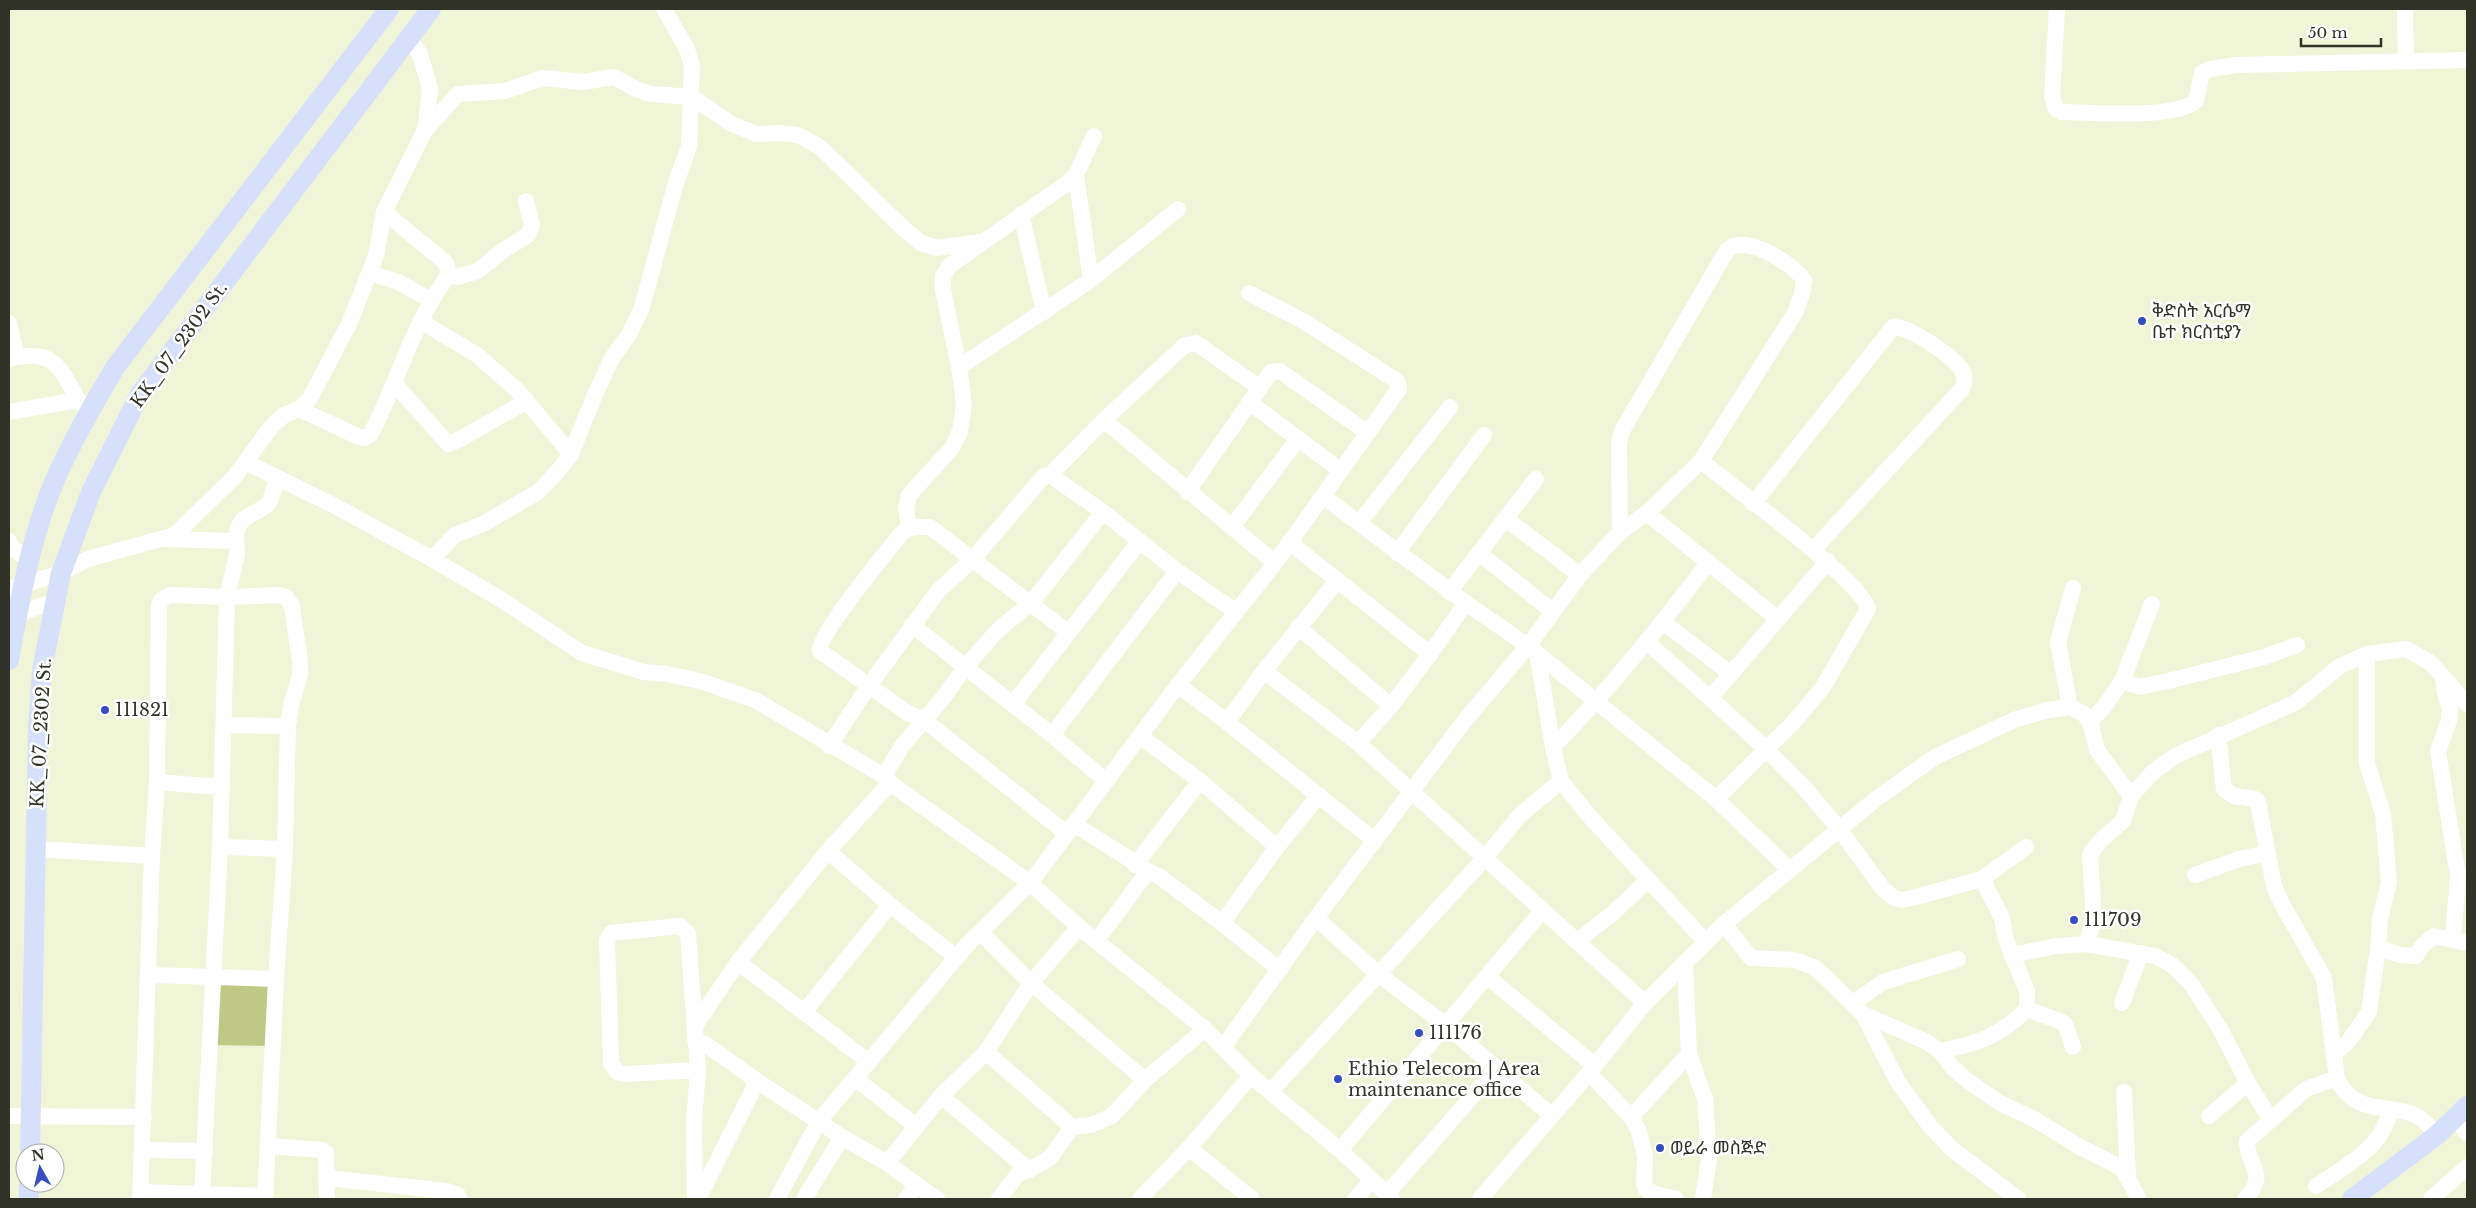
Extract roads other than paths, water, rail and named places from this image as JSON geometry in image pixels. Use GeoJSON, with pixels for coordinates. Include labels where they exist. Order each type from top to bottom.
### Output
{"type":"FeatureCollection","features":[{"type":"Feature","properties":{"kind":"main road","name":"KK_07_2302 St."},"geometry":{"type":"LineString","coordinates":[[9,660],[17,586],[30,560],[58,474],[84,406],[388,9]]}},
{"type":"Feature","properties":{"kind":"main road","name":"KK_07_2302 St."},"geometry":{"type":"LineString","coordinates":[[30,1143],[37,779],[42,670],[61,573],[91,492],[140,394],[431,9]]}},
{"type":"Feature","properties":{"kind":"main road"},"geometry":{"type":"LineString","coordinates":[[2352,1199],[2437,1135],[2467,1106]]}},
{"type":"Feature","properties":{"kind":"main road"},"geometry":{"type":"LineString","coordinates":[[2377,1199],[2465,1127]]}},
{"type":"Feature","properties":{"kind":"street"},"geometry":{"type":"LineString","coordinates":[[432,559],[455,535],[483,524],[538,492],[559,470],[571,454],[597,389],[612,358],[630,333],[642,307],[674,186],[689,146],[692,66],[687,49],[664,9]]}},
{"type":"Feature","properties":{"kind":"street"},"geometry":{"type":"LineString","coordinates":[[2057,9],[2052,96],[2056,109],[2062,112],[2160,113],[2180,109],[2196,101],[2202,73],[2210,69],[2236,65],[2467,60]]}},
{"type":"Feature","properties":{"kind":"street"},"geometry":{"type":"LineString","coordinates":[[2405,9],[2406,60]]}},
{"type":"Feature","properties":{"kind":"street"},"geometry":{"type":"LineString","coordinates":[[409,38],[420,54],[430,89],[425,130]]}},
{"type":"Feature","properties":{"kind":"street"},"geometry":{"type":"LineString","coordinates":[[17,586],[61,573],[88,559],[164,539],[184,528],[245,462],[272,427],[284,415],[299,409],[310,398],[349,324],[370,273],[376,256],[384,212],[425,130],[458,94],[506,91],[542,78],[583,82],[614,76],[638,90],[651,94],[692,97],[730,124],[756,134],[780,133],[798,135],[820,147],[904,229],[921,243],[937,248],[982,242]]}},
{"type":"Feature","properties":{"kind":"street"},"geometry":{"type":"LineString","coordinates":[[908,528],[906,509],[908,495],[952,448],[960,431],[964,404],[942,276],[949,266],[1066,184],[1076,174],[1094,136]]}},
{"type":"Feature","properties":{"kind":"street"},"geometry":{"type":"LineString","coordinates":[[1076,174],[1091,280]]}},
{"type":"Feature","properties":{"kind":"street"},"geometry":{"type":"LineString","coordinates":[[448,276],[457,277],[478,271],[502,251],[528,235],[532,226],[526,202]]}},
{"type":"Feature","properties":{"kind":"street"},"geometry":{"type":"LineString","coordinates":[[959,367],[1091,280],[1178,209]]}},
{"type":"Feature","properties":{"kind":"street"},"geometry":{"type":"LineString","coordinates":[[299,409],[364,438],[370,435],[432,300],[448,276],[449,268],[445,262],[384,212]]}},
{"type":"Feature","properties":{"kind":"street"},"geometry":{"type":"LineString","coordinates":[[1021,214],[1044,312]]}},
{"type":"Feature","properties":{"kind":"street"},"geometry":{"type":"LineString","coordinates":[[1224,1046],[1316,918],[1466,719],[1533,650],[1552,611],[1580,575],[1620,532],[1647,514],[1701,461],[1795,314],[1802,294],[1804,280],[1793,266],[1749,244],[1731,246],[1726,250],[1622,431],[1619,443],[1620,532]]}},
{"type":"Feature","properties":{"kind":"street"},"geometry":{"type":"LineString","coordinates":[[370,273],[398,282],[432,300]]}},
{"type":"Feature","properties":{"kind":"street"},"geometry":{"type":"LineString","coordinates":[[777,1199],[820,1121],[957,958],[1030,883],[1178,685],[1275,563],[1288,542],[1324,497],[1400,389],[1397,381],[1305,322],[1249,294]]}},
{"type":"Feature","properties":{"kind":"street"},"geometry":{"type":"LineString","coordinates":[[422,322],[477,355],[526,401],[571,454]]}},
{"type":"Feature","properties":{"kind":"street"},"geometry":{"type":"LineString","coordinates":[[9,323],[13,358],[47,358],[54,361],[84,406],[9,412]]}},
{"type":"Feature","properties":{"kind":"street"},"geometry":{"type":"LineString","coordinates":[[1753,504],[1893,326],[1904,327],[1956,361],[1963,372],[1962,389],[1813,550]]}},
{"type":"Feature","properties":{"kind":"street"},"geometry":{"type":"LineString","coordinates":[[829,746],[868,686],[938,591],[972,560],[1044,476],[1050,475],[1104,420],[1185,344],[1196,343],[1260,388]]}},
{"type":"Feature","properties":{"kind":"street"},"geometry":{"type":"LineString","coordinates":[[1187,492],[1271,372],[1280,371],[1368,433]]}},
{"type":"Feature","properties":{"kind":"street"},"geometry":{"type":"LineString","coordinates":[[394,383],[448,444],[526,401]]}},
{"type":"Feature","properties":{"kind":"street"},"geometry":{"type":"LineString","coordinates":[[1249,402],[1342,471]]}},
{"type":"Feature","properties":{"kind":"street"},"geometry":{"type":"LineString","coordinates":[[1359,524],[1450,407]]}},
{"type":"Feature","properties":{"kind":"street"},"geometry":{"type":"LineString","coordinates":[[1104,420],[1187,492],[1275,563]]}},
{"type":"Feature","properties":{"kind":"street"},"geometry":{"type":"LineString","coordinates":[[1397,553],[1484,435]]}},
{"type":"Feature","properties":{"kind":"street"},"geometry":{"type":"LineString","coordinates":[[1232,527],[1298,439]]}},
{"type":"Feature","properties":{"kind":"street"},"geometry":{"type":"LineString","coordinates":[[1701,461],[1828,562],[1864,600],[1868,612],[1823,687],[1793,723],[1765,748],[1716,799]]}},
{"type":"Feature","properties":{"kind":"street"},"geometry":{"type":"LineString","coordinates":[[245,462],[333,505],[432,559],[502,600],[582,653],[644,672],[667,674],[728,690],[755,700],[887,780],[1030,883],[1079,927],[1205,1029],[1224,1046],[1251,1076],[1340,1150],[1389,1196],[1497,1068]]}},
{"type":"Feature","properties":{"kind":"street"},"geometry":{"type":"LineString","coordinates":[[1050,475],[1103,512],[1177,571],[1235,612]]}},
{"type":"Feature","properties":{"kind":"street"},"geometry":{"type":"LineString","coordinates":[[202,1194],[220,848],[225,725],[227,597],[237,554],[238,524],[244,517],[269,503],[278,478]]}},
{"type":"Feature","properties":{"kind":"street"},"geometry":{"type":"LineString","coordinates":[[1449,592],[1536,479]]}},
{"type":"Feature","properties":{"kind":"street"},"geometry":{"type":"LineString","coordinates":[[1324,497],[1449,592],[1533,650],[1716,799],[1789,869]]}},
{"type":"Feature","properties":{"kind":"street"},"geometry":{"type":"LineString","coordinates":[[696,1032],[738,962],[887,780],[902,746],[966,666],[999,629],[1031,603],[1103,512]]}},
{"type":"Feature","properties":{"kind":"street"},"geometry":{"type":"LineString","coordinates":[[1647,514],[1778,618]]}},
{"type":"Feature","properties":{"kind":"street"},"geometry":{"type":"LineString","coordinates":[[1506,518],[1580,575]]}},
{"type":"Feature","properties":{"kind":"street"},"geometry":{"type":"LineString","coordinates":[[1068,632],[930,527],[908,528],[901,534],[833,623],[820,646],[820,651],[906,712],[923,720],[1070,828],[1160,877],[1222,923],[1280,970]]}},
{"type":"Feature","properties":{"kind":"street"},"geometry":{"type":"LineString","coordinates":[[164,539],[236,541]]}},
{"type":"Feature","properties":{"kind":"street"},"geometry":{"type":"LineString","coordinates":[[1013,704],[1140,541]]}},
{"type":"Feature","properties":{"kind":"street"},"geometry":{"type":"LineString","coordinates":[[1288,542],[1430,654]]}},
{"type":"Feature","properties":{"kind":"street"},"geometry":{"type":"LineString","coordinates":[[9,545],[30,560]]}},
{"type":"Feature","properties":{"kind":"street"},"geometry":{"type":"LineString","coordinates":[[1479,553],[1552,611]]}},
{"type":"Feature","properties":{"kind":"street"},"geometry":{"type":"LineString","coordinates":[[1553,747],[1598,702],[1648,643],[1709,562]]}},
{"type":"Feature","properties":{"kind":"street"},"geometry":{"type":"LineString","coordinates":[[1710,698],[1828,562]]}},
{"type":"Feature","properties":{"kind":"street"},"geometry":{"type":"LineString","coordinates":[[1052,734],[1177,571]]}},
{"type":"Feature","properties":{"kind":"street"},"geometry":{"type":"LineString","coordinates":[[1227,722],[1298,627],[1337,581]]}},
{"type":"Feature","properties":{"kind":"street"},"geometry":{"type":"LineString","coordinates":[[2070,707],[2058,642],[2073,588]]}},
{"type":"Feature","properties":{"kind":"street"},"geometry":{"type":"LineString","coordinates":[[170,595],[227,597],[279,595],[286,597],[292,606],[300,662],[300,675],[291,705],[288,726],[285,849],[276,979],[265,1198],[202,1194],[140,1196],[152,856],[157,782],[161,600],[170,595]]}},
{"type":"Feature","properties":{"kind":"street"},"geometry":{"type":"LineString","coordinates":[[13,617],[56,602]]}},
{"type":"Feature","properties":{"kind":"street"},"geometry":{"type":"LineString","coordinates":[[1358,743],[1391,706],[1466,603]]}},
{"type":"Feature","properties":{"kind":"street"},"geometry":{"type":"LineString","coordinates":[[2090,722],[2104,707],[2122,681],[2152,604]]}},
{"type":"Feature","properties":{"kind":"street"},"geometry":{"type":"LineString","coordinates":[[1662,622],[1731,674]]}},
{"type":"Feature","properties":{"kind":"street"},"geometry":{"type":"LineString","coordinates":[[912,625],[1052,734],[1106,782]]}},
{"type":"Feature","properties":{"kind":"street"},"geometry":{"type":"LineString","coordinates":[[1298,627],[1391,706]]}},
{"type":"Feature","properties":{"kind":"street"},"geometry":{"type":"LineString","coordinates":[[1648,643],[1765,748],[1802,784],[1840,830],[1883,889],[1894,898],[1902,900],[1916,897],[1982,879],[2026,847]]}},
{"type":"Feature","properties":{"kind":"street"},"geometry":{"type":"LineString","coordinates":[[2122,681],[2140,687],[2264,657],[2297,645]]}},
{"type":"Feature","properties":{"kind":"street"},"geometry":{"type":"LineString","coordinates":[[2086,944],[2094,920],[2090,854],[2102,839],[2123,821],[2131,796],[2153,772],[2175,756],[2218,735],[2295,703],[2340,666],[2367,654],[2406,649],[2431,663],[2467,704]]}},
{"type":"Feature","properties":{"kind":"street"},"geometry":{"type":"LineString","coordinates":[[1533,650],[1561,780],[1591,818],[1705,941]]}},
{"type":"Feature","properties":{"kind":"street"},"geometry":{"type":"LineString","coordinates":[[2335,1053],[2348,1042],[2368,1012],[2378,948],[2380,919],[2389,882],[2389,862],[2383,814],[2367,762],[2367,654]]}},
{"type":"Feature","properties":{"kind":"street"},"geometry":{"type":"LineString","coordinates":[[1264,672],[1358,743],[1645,1002]]}},
{"type":"Feature","properties":{"kind":"street"},"geometry":{"type":"LineString","coordinates":[[2378,948],[2401,955],[2416,956],[2430,938],[2434,936],[2460,941],[2458,876],[2438,751],[2448,721],[2450,708],[2445,694],[2443,678]]}},
{"type":"Feature","properties":{"kind":"street"},"geometry":{"type":"LineString","coordinates":[[1178,685],[1375,841]]}},
{"type":"Feature","properties":{"kind":"street"},"geometry":{"type":"LineString","coordinates":[[1480,1199],[1592,1069],[1645,1002],[1705,941],[1789,869],[1840,830],[1876,799],[1935,756],[2014,720],[2048,710],[2070,707],[2084,714],[2090,722],[2097,750],[2131,796]]}},
{"type":"Feature","properties":{"kind":"street"},"geometry":{"type":"LineString","coordinates":[[225,725],[288,726]]}},
{"type":"Feature","properties":{"kind":"street"},"geometry":{"type":"LineString","coordinates":[[2218,735],[2224,789],[2234,796],[2256,799],[2258,802],[2274,886],[2282,904],[2324,978],[2337,1078],[2341,1087],[2355,1099],[2372,1108],[2401,1111],[2418,1116],[2437,1135]]}},
{"type":"Feature","properties":{"kind":"street"},"geometry":{"type":"LineString","coordinates":[[1140,736],[1200,781],[1277,847]]}},
{"type":"Feature","properties":{"kind":"street"},"geometry":{"type":"LineString","coordinates":[[1271,1092],[1485,858],[1520,815],[1561,780]]}},
{"type":"Feature","properties":{"kind":"street"},"geometry":{"type":"LineString","coordinates":[[1097,940],[1141,868],[1200,781]]}},
{"type":"Feature","properties":{"kind":"street"},"geometry":{"type":"LineString","coordinates":[[157,782],[221,787]]}},
{"type":"Feature","properties":{"kind":"street"},"geometry":{"type":"LineString","coordinates":[[1222,923],[1277,847],[1319,795]]}},
{"type":"Feature","properties":{"kind":"street"},"geometry":{"type":"LineString","coordinates":[[220,848],[285,849]]}},
{"type":"Feature","properties":{"kind":"street"},"geometry":{"type":"LineString","coordinates":[[37,849],[152,856]]}},
{"type":"Feature","properties":{"kind":"street"},"geometry":{"type":"LineString","coordinates":[[828,851],[890,905],[957,958]]}},
{"type":"Feature","properties":{"kind":"street"},"geometry":{"type":"LineString","coordinates":[[2195,875],[2239,859],[2268,853]]}},
{"type":"Feature","properties":{"kind":"street"},"geometry":{"type":"LineString","coordinates":[[1940,1051],[1967,1046],[1991,1037],[2012,1025],[2028,1009],[2027,991],[2011,955],[2002,918],[1982,879]]}},
{"type":"Feature","properties":{"kind":"street"},"geometry":{"type":"LineString","coordinates":[[1577,941],[1612,914],[1648,880]]}},
{"type":"Feature","properties":{"kind":"street"},"geometry":{"type":"LineString","coordinates":[[804,1012],[890,905]]}},
{"type":"Feature","properties":{"kind":"street"},"geometry":{"type":"LineString","coordinates":[[1340,1150],[1542,911]]}},
{"type":"Feature","properties":{"kind":"street"},"geometry":{"type":"LineString","coordinates":[[1316,918],[1378,974],[1446,1026],[1552,1115]]}},
{"type":"Feature","properties":{"kind":"street"},"geometry":{"type":"LineString","coordinates":[[1724,924],[1750,958],[1805,962],[1822,974],[1858,1009],[1898,1082],[1930,1126],[1952,1149],[2018,1199]]}},
{"type":"Feature","properties":{"kind":"street"},"geometry":{"type":"LineString","coordinates":[[696,1199],[694,1122],[698,1070],[687,931],[680,926],[611,933],[607,940],[612,1063],[614,1068],[617,1072],[626,1074],[698,1070]]}},
{"type":"Feature","properties":{"kind":"street"},"geometry":{"type":"LineString","coordinates":[[887,1162],[942,1096],[986,1052],[1031,983],[1079,927]]}},
{"type":"Feature","properties":{"kind":"street"},"geometry":{"type":"LineString","coordinates":[[981,933],[1031,983],[1145,1080]]}},
{"type":"Feature","properties":{"kind":"street"},"geometry":{"type":"LineString","coordinates":[[2011,955],[2056,946],[2086,944],[2155,956],[2172,965],[2192,985],[2220,1029],[2248,1083],[2271,1120]]}},
{"type":"Feature","properties":{"kind":"street"},"geometry":{"type":"LineString","coordinates":[[2122,1003],[2141,953]]}},
{"type":"Feature","properties":{"kind":"street"},"geometry":{"type":"LineString","coordinates":[[1858,1009],[1883,982],[1958,959]]}},
{"type":"Feature","properties":{"kind":"street"},"geometry":{"type":"LineString","coordinates":[[738,962],[868,1062]]}},
{"type":"Feature","properties":{"kind":"street"},"geometry":{"type":"LineString","coordinates":[[1685,963],[1689,1054],[1705,1099],[1709,1158],[1703,1199]]}},
{"type":"Feature","properties":{"kind":"street"},"geometry":{"type":"LineString","coordinates":[[149,975],[276,979]]}},
{"type":"Feature","properties":{"kind":"street"},"geometry":{"type":"LineString","coordinates":[[1488,977],[1592,1069],[1638,1129],[1643,1150],[1644,1184],[1646,1189],[1655,1194],[1676,1199]]}},
{"type":"Feature","properties":{"kind":"street"},"geometry":{"type":"LineString","coordinates":[[1858,1009],[1927,1042],[1940,1051],[1952,1067],[1969,1082],[2000,1103],[2036,1120],[2080,1147],[2106,1158],[2122,1168],[2139,1199]]}},
{"type":"Feature","properties":{"kind":"street"},"geometry":{"type":"LineString","coordinates":[[2028,1009],[2062,1022],[2066,1026],[2073,1048]]}},
{"type":"Feature","properties":{"kind":"street"},"geometry":{"type":"LineString","coordinates":[[986,1052],[1072,1126],[1091,1125],[1112,1116],[1145,1080],[1205,1029]]}},
{"type":"Feature","properties":{"kind":"street"},"geometry":{"type":"LineString","coordinates":[[696,1032],[707,1045],[757,1081],[842,1137],[887,1162],[937,1199]]}},
{"type":"Feature","properties":{"kind":"street"},"geometry":{"type":"LineString","coordinates":[[1631,1118],[1689,1054]]}},
{"type":"Feature","properties":{"kind":"street"},"geometry":{"type":"LineString","coordinates":[[1140,1199],[1189,1148],[1251,1076]]}},
{"type":"Feature","properties":{"kind":"street"},"geometry":{"type":"LineString","coordinates":[[2245,1199],[2255,1185],[2256,1178],[2256,1166],[2247,1141],[2306,1090],[2337,1078]]}},
{"type":"Feature","properties":{"kind":"street"},"geometry":{"type":"LineString","coordinates":[[856,1079],[916,1126]]}},
{"type":"Feature","properties":{"kind":"street"},"geometry":{"type":"LineString","coordinates":[[696,1199],[757,1081]]}},
{"type":"Feature","properties":{"kind":"street"},"geometry":{"type":"LineString","coordinates":[[2210,1116],[2248,1083]]}},
{"type":"Feature","properties":{"kind":"street"},"geometry":{"type":"LineString","coordinates":[[2124,1092],[2128,1176]]}},
{"type":"Feature","properties":{"kind":"street"},"geometry":{"type":"LineString","coordinates":[[942,1096],[1030,1170]]}},
{"type":"Feature","properties":{"kind":"street"},"geometry":{"type":"LineString","coordinates":[[2316,1186],[2365,1152],[2376,1142],[2388,1122],[2390,1111]]}},
{"type":"Feature","properties":{"kind":"street"},"geometry":{"type":"LineString","coordinates":[[9,1116],[144,1117]]}},
{"type":"Feature","properties":{"kind":"street"},"geometry":{"type":"LineString","coordinates":[[999,1199],[1018,1174],[1030,1170],[1050,1158],[1072,1126]]}},
{"type":"Feature","properties":{"kind":"street"},"geometry":{"type":"LineString","coordinates":[[804,1199],[842,1137]]}},
{"type":"Feature","properties":{"kind":"street"},"geometry":{"type":"LineString","coordinates":[[269,1146],[322,1150],[326,1153],[327,1199]]}},
{"type":"Feature","properties":{"kind":"street"},"geometry":{"type":"LineString","coordinates":[[1189,1148],[1252,1199]]}},
{"type":"Feature","properties":{"kind":"street"},"geometry":{"type":"LineString","coordinates":[[143,1150],[204,1151]]}},
{"type":"Feature","properties":{"kind":"street"},"geometry":{"type":"LineString","coordinates":[[2431,1199],[2467,1167]]}},
{"type":"Feature","properties":{"kind":"street"},"geometry":{"type":"LineString","coordinates":[[327,1178],[447,1191],[458,1196],[460,1199]]}},
{"type":"Feature","properties":{"kind":"street"},"geometry":{"type":"LineString","coordinates":[[1354,1199],[1372,1180]]}},
{"type":"Feature","properties":{"kind":"street"},"geometry":{"type":"LineString","coordinates":[[906,1199],[917,1185]]}},
{"type":"Feature","properties":{"kind":"place","name":"ቅድስት አርሴማ ቤተ ክርስቲያን"},"geometry":{"type":"Point","coordinates":[2142,321]}},
{"type":"Feature","properties":{"kind":"place","name":"111821"},"geometry":{"type":"Point","coordinates":[105,710]}},
{"type":"Feature","properties":{"kind":"place","name":"111709"},"geometry":{"type":"Point","coordinates":[2074,920]}},
{"type":"Feature","properties":{"kind":"place","name":"111176"},"geometry":{"type":"Point","coordinates":[1419,1033]}},
{"type":"Feature","properties":{"kind":"place","name":"Ethio Telecom | Area maintenance office"},"geometry":{"type":"Point","coordinates":[1338,1079]}},
{"type":"Feature","properties":{"kind":"place","name":"ወይራ መስጅድ"},"geometry":{"type":"Point","coordinates":[1660,1148]}}]}
